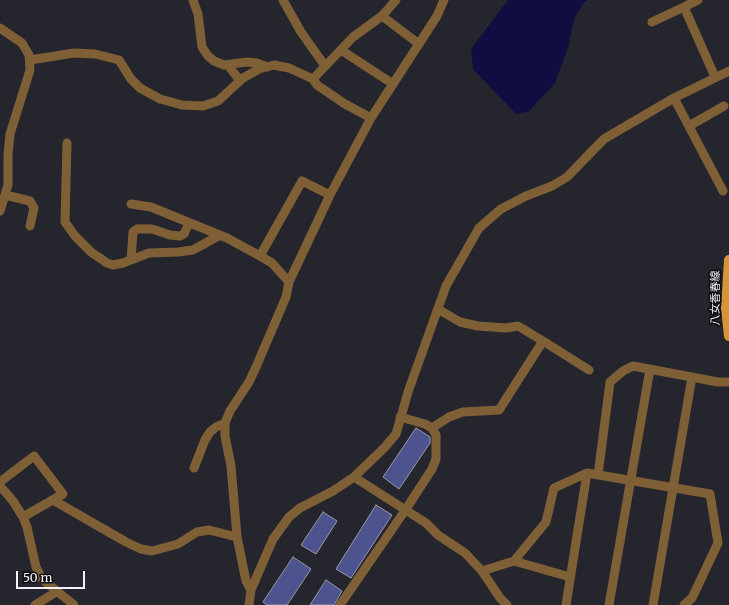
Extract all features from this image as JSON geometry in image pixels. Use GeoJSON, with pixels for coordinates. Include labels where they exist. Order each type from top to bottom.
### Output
{"type":"FeatureCollection","features":[{"type":"Feature","properties":{"kind":"main road","name":"八女香春線"},"geometry":{"type":"LineString","coordinates":[[729,260],[726,308],[729,336]]}},
{"type":"Feature","properties":{"kind":"street"},"geometry":{"type":"LineString","coordinates":[[193,0],[198,14],[202,46],[208,56],[214,61],[224,65],[247,62],[257,63],[267,67]]}},
{"type":"Feature","properties":{"kind":"street"},"geometry":{"type":"LineString","coordinates":[[283,0],[301,32],[325,66]]}},
{"type":"Feature","properties":{"kind":"street"},"geometry":{"type":"LineString","coordinates":[[313,79],[353,37],[382,16],[396,0]]}},
{"type":"Feature","properties":{"kind":"street"},"geometry":{"type":"LineString","coordinates":[[251,590],[246,581],[237,538],[231,466],[225,436],[225,423],[230,411],[249,382],[256,367],[286,297],[289,282],[330,195],[371,118],[437,16],[444,0]]}},
{"type":"Feature","properties":{"kind":"street"},"geometry":{"type":"LineString","coordinates":[[652,22],[698,0]]}},
{"type":"Feature","properties":{"kind":"street"},"geometry":{"type":"LineString","coordinates":[[684,7],[716,77]]}},
{"type":"Feature","properties":{"kind":"street"},"geometry":{"type":"LineString","coordinates":[[382,16],[419,44]]}},
{"type":"Feature","properties":{"kind":"street"},"geometry":{"type":"LineString","coordinates":[[0,28],[22,44],[29,55],[30,60],[30,70],[10,134],[8,185],[0,211]]}},
{"type":"Feature","properties":{"kind":"street"},"geometry":{"type":"LineString","coordinates":[[341,50],[393,84]]}},
{"type":"Feature","properties":{"kind":"street"},"geometry":{"type":"LineString","coordinates":[[30,60],[74,53],[95,54],[120,60],[131,79],[140,88],[160,99],[182,104],[203,106],[218,101],[240,81],[259,69],[274,66],[289,68],[313,79],[317,86],[345,104],[371,118]]}},
{"type":"Feature","properties":{"kind":"street"},"geometry":{"type":"LineString","coordinates":[[228,64],[240,81]]}},
{"type":"Feature","properties":{"kind":"street"},"geometry":{"type":"LineString","coordinates":[[249,605],[251,590],[273,539],[289,517],[300,508],[333,491],[354,477],[385,447],[396,434],[400,417],[419,360],[446,286],[479,228],[501,209],[567,178],[604,139],[674,98],[729,71]]}},
{"type":"Feature","properties":{"kind":"street"},"geometry":{"type":"LineString","coordinates":[[674,98],[724,191]]}},
{"type":"Feature","properties":{"kind":"street"},"geometry":{"type":"LineString","coordinates":[[689,126],[724,106]]}},
{"type":"Feature","properties":{"kind":"street"},"geometry":{"type":"LineString","coordinates":[[66,143],[65,222],[75,236],[91,252],[107,262],[113,264],[123,263],[149,253],[193,250],[220,235]]}},
{"type":"Feature","properties":{"kind":"street"},"geometry":{"type":"LineString","coordinates":[[260,256],[302,182],[330,195]]}},
{"type":"Feature","properties":{"kind":"street"},"geometry":{"type":"LineString","coordinates":[[5,195],[30,201],[34,208],[30,226]]}},
{"type":"Feature","properties":{"kind":"street"},"geometry":{"type":"LineString","coordinates":[[131,204],[150,207],[220,235],[272,263],[289,282]]}},
{"type":"Feature","properties":{"kind":"street"},"geometry":{"type":"LineString","coordinates":[[131,260],[133,232],[137,229],[152,229],[170,236],[180,236],[184,234],[189,223]]}},
{"type":"Feature","properties":{"kind":"street"},"geometry":{"type":"LineString","coordinates":[[438,309],[460,322],[478,326],[506,328],[518,326],[589,370]]}},
{"type":"Feature","properties":{"kind":"street"},"geometry":{"type":"LineString","coordinates":[[432,428],[449,417],[462,412],[499,410],[543,341]]}},
{"type":"Feature","properties":{"kind":"street"},"geometry":{"type":"LineString","coordinates":[[598,474],[610,382],[623,371],[633,366],[718,382],[729,382]]}},
{"type":"Feature","properties":{"kind":"street"},"geometry":{"type":"LineString","coordinates":[[609,605],[650,369]]}},
{"type":"Feature","properties":{"kind":"street"},"geometry":{"type":"LineString","coordinates":[[653,605],[692,377]]}},
{"type":"Feature","properties":{"kind":"street"},"geometry":{"type":"LineString","coordinates":[[340,605],[406,509],[432,469],[436,459],[436,435],[432,428],[425,424],[400,417]]}},
{"type":"Feature","properties":{"kind":"street"},"geometry":{"type":"LineString","coordinates":[[194,468],[205,440],[210,432],[216,426],[225,423]]}},
{"type":"Feature","properties":{"kind":"street"},"geometry":{"type":"LineString","coordinates":[[0,482],[34,456],[64,494],[23,517]]}},
{"type":"Feature","properties":{"kind":"street"},"geometry":{"type":"LineString","coordinates":[[566,605],[586,472]]}},
{"type":"Feature","properties":{"kind":"street"},"geometry":{"type":"LineString","coordinates":[[482,571],[514,561],[546,522],[554,488],[586,472],[598,474],[710,494],[718,543],[692,598],[684,605]]}},
{"type":"Feature","properties":{"kind":"street"},"geometry":{"type":"LineString","coordinates":[[354,477],[406,509],[426,523],[438,535],[465,553],[482,571],[500,598],[507,605]]}},
{"type":"Feature","properties":{"kind":"street"},"geometry":{"type":"LineString","coordinates":[[0,486],[14,501],[23,517],[27,527],[36,567],[42,579],[56,592],[74,605]]}},
{"type":"Feature","properties":{"kind":"street"},"geometry":{"type":"LineString","coordinates":[[53,500],[141,549],[152,551],[178,544],[197,532],[209,530],[237,538]]}},
{"type":"Feature","properties":{"kind":"street"},"geometry":{"type":"LineString","coordinates":[[514,561],[570,577]]}},
{"type":"Feature","properties":{"kind":"street"},"geometry":{"type":"LineString","coordinates":[[35,605],[56,592]]}},
{"type":"Feature","properties":{"kind":"shaded area"},"geometry":{"type":"Polygon","coordinates":[[[508,0],[588,0],[584,2],[574,19],[568,48],[555,83],[528,112],[516,114],[473,69],[471,49],[508,0]]]}},
{"type":"Feature","properties":{"kind":"building"},"geometry":{"type":"Polygon","coordinates":[[[416,428],[430,437],[430,443],[399,489],[383,477],[416,428]]]}},
{"type":"Feature","properties":{"kind":"building"},"geometry":{"type":"Polygon","coordinates":[[[376,505],[392,515],[351,578],[336,569],[376,505]]]}},
{"type":"Feature","properties":{"kind":"building"},"geometry":{"type":"Polygon","coordinates":[[[323,512],[337,521],[316,554],[301,545],[323,512]]]}},
{"type":"Feature","properties":{"kind":"building"},"geometry":{"type":"Polygon","coordinates":[[[293,557],[311,569],[287,605],[267,605],[263,602],[293,557]]]}},
{"type":"Feature","properties":{"kind":"building"},"geometry":{"type":"Polygon","coordinates":[[[326,580],[342,591],[334,605],[310,605],[326,580]]]}}]}
